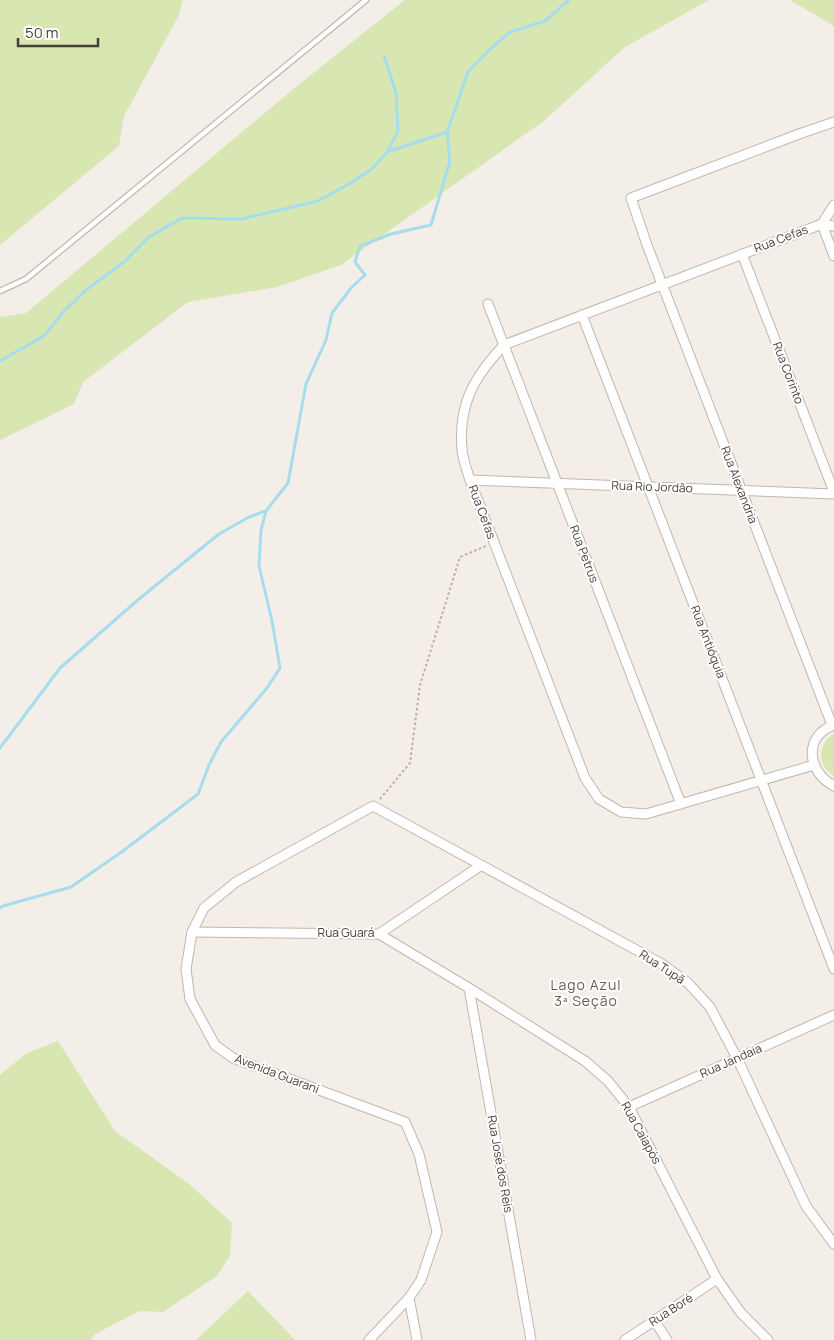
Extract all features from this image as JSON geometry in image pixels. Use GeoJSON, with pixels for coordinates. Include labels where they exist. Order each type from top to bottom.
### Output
{"type":"FeatureCollection","features":[{"type":"Feature","properties":{"kind":"street","name":"Rua Alexandria"},"geometry":{"type":"LineString","coordinates":[[833,725],[630,198],[834,122]]}},
{"type":"Feature","properties":{"kind":"street"},"geometry":{"type":"LineString","coordinates":[[834,205],[822,224],[834,256]]}},
{"type":"Feature","properties":{"kind":"street","name":"Rua Cefas"},"geometry":{"type":"LineString","coordinates":[[814,765],[646,814],[621,812],[599,799],[585,778],[470,480],[462,451],[462,421],[469,392],[484,366],[504,345],[822,224],[834,226]]}},
{"type":"Feature","properties":{"kind":"street","name":"Rua Corinto"},"geometry":{"type":"LineString","coordinates":[[742,254],[834,493]]}},
{"type":"Feature","properties":{"kind":"street","name":"Rua Petrus"},"geometry":{"type":"LineString","coordinates":[[488,304],[681,804]]}},
{"type":"Feature","properties":{"kind":"street","name":"Rua Antióquia"},"geometry":{"type":"LineString","coordinates":[[582,315],[834,969]]}},
{"type":"Feature","properties":{"kind":"street","name":"Rua Rio Jordão"},"geometry":{"type":"LineString","coordinates":[[470,480],[834,493]]}},
{"type":"Feature","properties":{"kind":"street"},"geometry":{"type":"LineString","coordinates":[[833,725],[817,738],[813,746],[812,756],[814,765],[822,778],[834,786]]}},
{"type":"Feature","properties":{"kind":"street","name":"Rua Tupã"},"geometry":{"type":"LineString","coordinates":[[373,806],[662,964],[681,978],[710,1007],[737,1058],[806,1206],[834,1244]]}},
{"type":"Feature","properties":{"kind":"street","name":"Avenida Guarani"},"geometry":{"type":"LineString","coordinates":[[369,1340],[409,1298],[421,1280],[437,1232],[419,1154],[405,1122],[233,1058],[215,1044],[190,998],[186,969],[192,932],[204,908],[236,882],[373,806]]}},
{"type":"Feature","properties":{"kind":"street","name":"Rua Guará"},"geometry":{"type":"LineString","coordinates":[[192,932],[379,934],[480,866]]}},
{"type":"Feature","properties":{"kind":"street","name":"Rua Caiapós"},"geometry":{"type":"LineString","coordinates":[[379,934],[585,1061],[608,1081],[628,1107],[717,1279],[741,1313],[768,1340]]}},
{"type":"Feature","properties":{"kind":"street","name":"Rua José dos Reis"},"geometry":{"type":"LineString","coordinates":[[469,988],[531,1340]]}},
{"type":"Feature","properties":{"kind":"street","name":"Rua Jandaia"},"geometry":{"type":"LineString","coordinates":[[628,1107],[834,1015]]}},
{"type":"Feature","properties":{"kind":"street","name":"Rua Boré"},"geometry":{"type":"LineString","coordinates":[[625,1340],[717,1279]]}},
{"type":"Feature","properties":{"kind":"street"},"geometry":{"type":"LineString","coordinates":[[409,1298],[417,1340]]}},
{"type":"Feature","properties":{"kind":"street"},"geometry":{"type":"LineString","coordinates":[[654,1320],[666,1340]]}},
{"type":"Feature","properties":{"kind":"lane"},"geometry":{"type":"LineString","coordinates":[[0,291],[26,279],[366,0]]}},
{"type":"Feature","properties":{"kind":"path"},"geometry":{"type":"LineString","coordinates":[[373,806],[410,763],[420,684],[460,557],[494,543]]}},
{"type":"Feature","properties":{"kind":"green space"},"geometry":{"type":"Polygon","coordinates":[[[0,0],[183,0],[178,17],[124,116],[119,146],[0,245],[0,0]]]}},
{"type":"Feature","properties":{"kind":"green space"},"geometry":{"type":"Polygon","coordinates":[[[405,0],[709,0],[625,47],[545,120],[341,265],[277,287],[188,302],[83,382],[74,404],[0,440],[0,317],[26,313],[297,86],[405,0]]]}},
{"type":"Feature","properties":{"kind":"green space"},"geometry":{"type":"Polygon","coordinates":[[[790,0],[834,0],[834,26],[790,0]]]}},
{"type":"Feature","properties":{"kind":"green space"},"geometry":{"type":"Polygon","coordinates":[[[834,734],[834,776],[824,766],[821,755],[824,743],[834,734]]]}},
{"type":"Feature","properties":{"kind":"green space"},"geometry":{"type":"Polygon","coordinates":[[[58,1041],[115,1131],[188,1183],[232,1223],[230,1256],[217,1276],[163,1312],[140,1311],[95,1334],[91,1340],[0,1340],[0,1075],[27,1053],[58,1041]]]}},
{"type":"Feature","properties":{"kind":"green space"},"geometry":{"type":"Polygon","coordinates":[[[248,1291],[295,1340],[196,1340],[248,1291]]]}},
{"type":"Feature","properties":{"kind":"waterway"},"geometry":{"type":"LineString","coordinates":[[0,361],[44,336],[64,311],[86,290],[124,262],[149,237],[182,218],[241,219],[318,201],[372,169],[387,152],[447,132],[468,72],[510,32],[545,21],[569,0]]}},
{"type":"Feature","properties":{"kind":"waterway"},"geometry":{"type":"LineString","coordinates":[[384,56],[396,93],[398,131],[387,152]]}},
{"type":"Feature","properties":{"kind":"waterway"},"geometry":{"type":"LineString","coordinates":[[0,908],[71,887],[123,851],[198,794],[209,765],[221,742],[267,688],[280,668],[272,621],[259,566],[261,530],[266,511],[288,483],[306,384],[326,340],[332,313],[352,287],[365,275],[355,262],[360,246],[391,234],[431,225],[450,161],[447,132]]}},
{"type":"Feature","properties":{"kind":"waterway"},"geometry":{"type":"LineString","coordinates":[[0,748],[60,668],[139,599],[219,534],[249,517],[265,511]]}},
{"type":"Feature","properties":{"kind":"district","name":"Lago Azul 3ª Seção"},"geometry":{"type":"Point","coordinates":[586,994]}}]}
